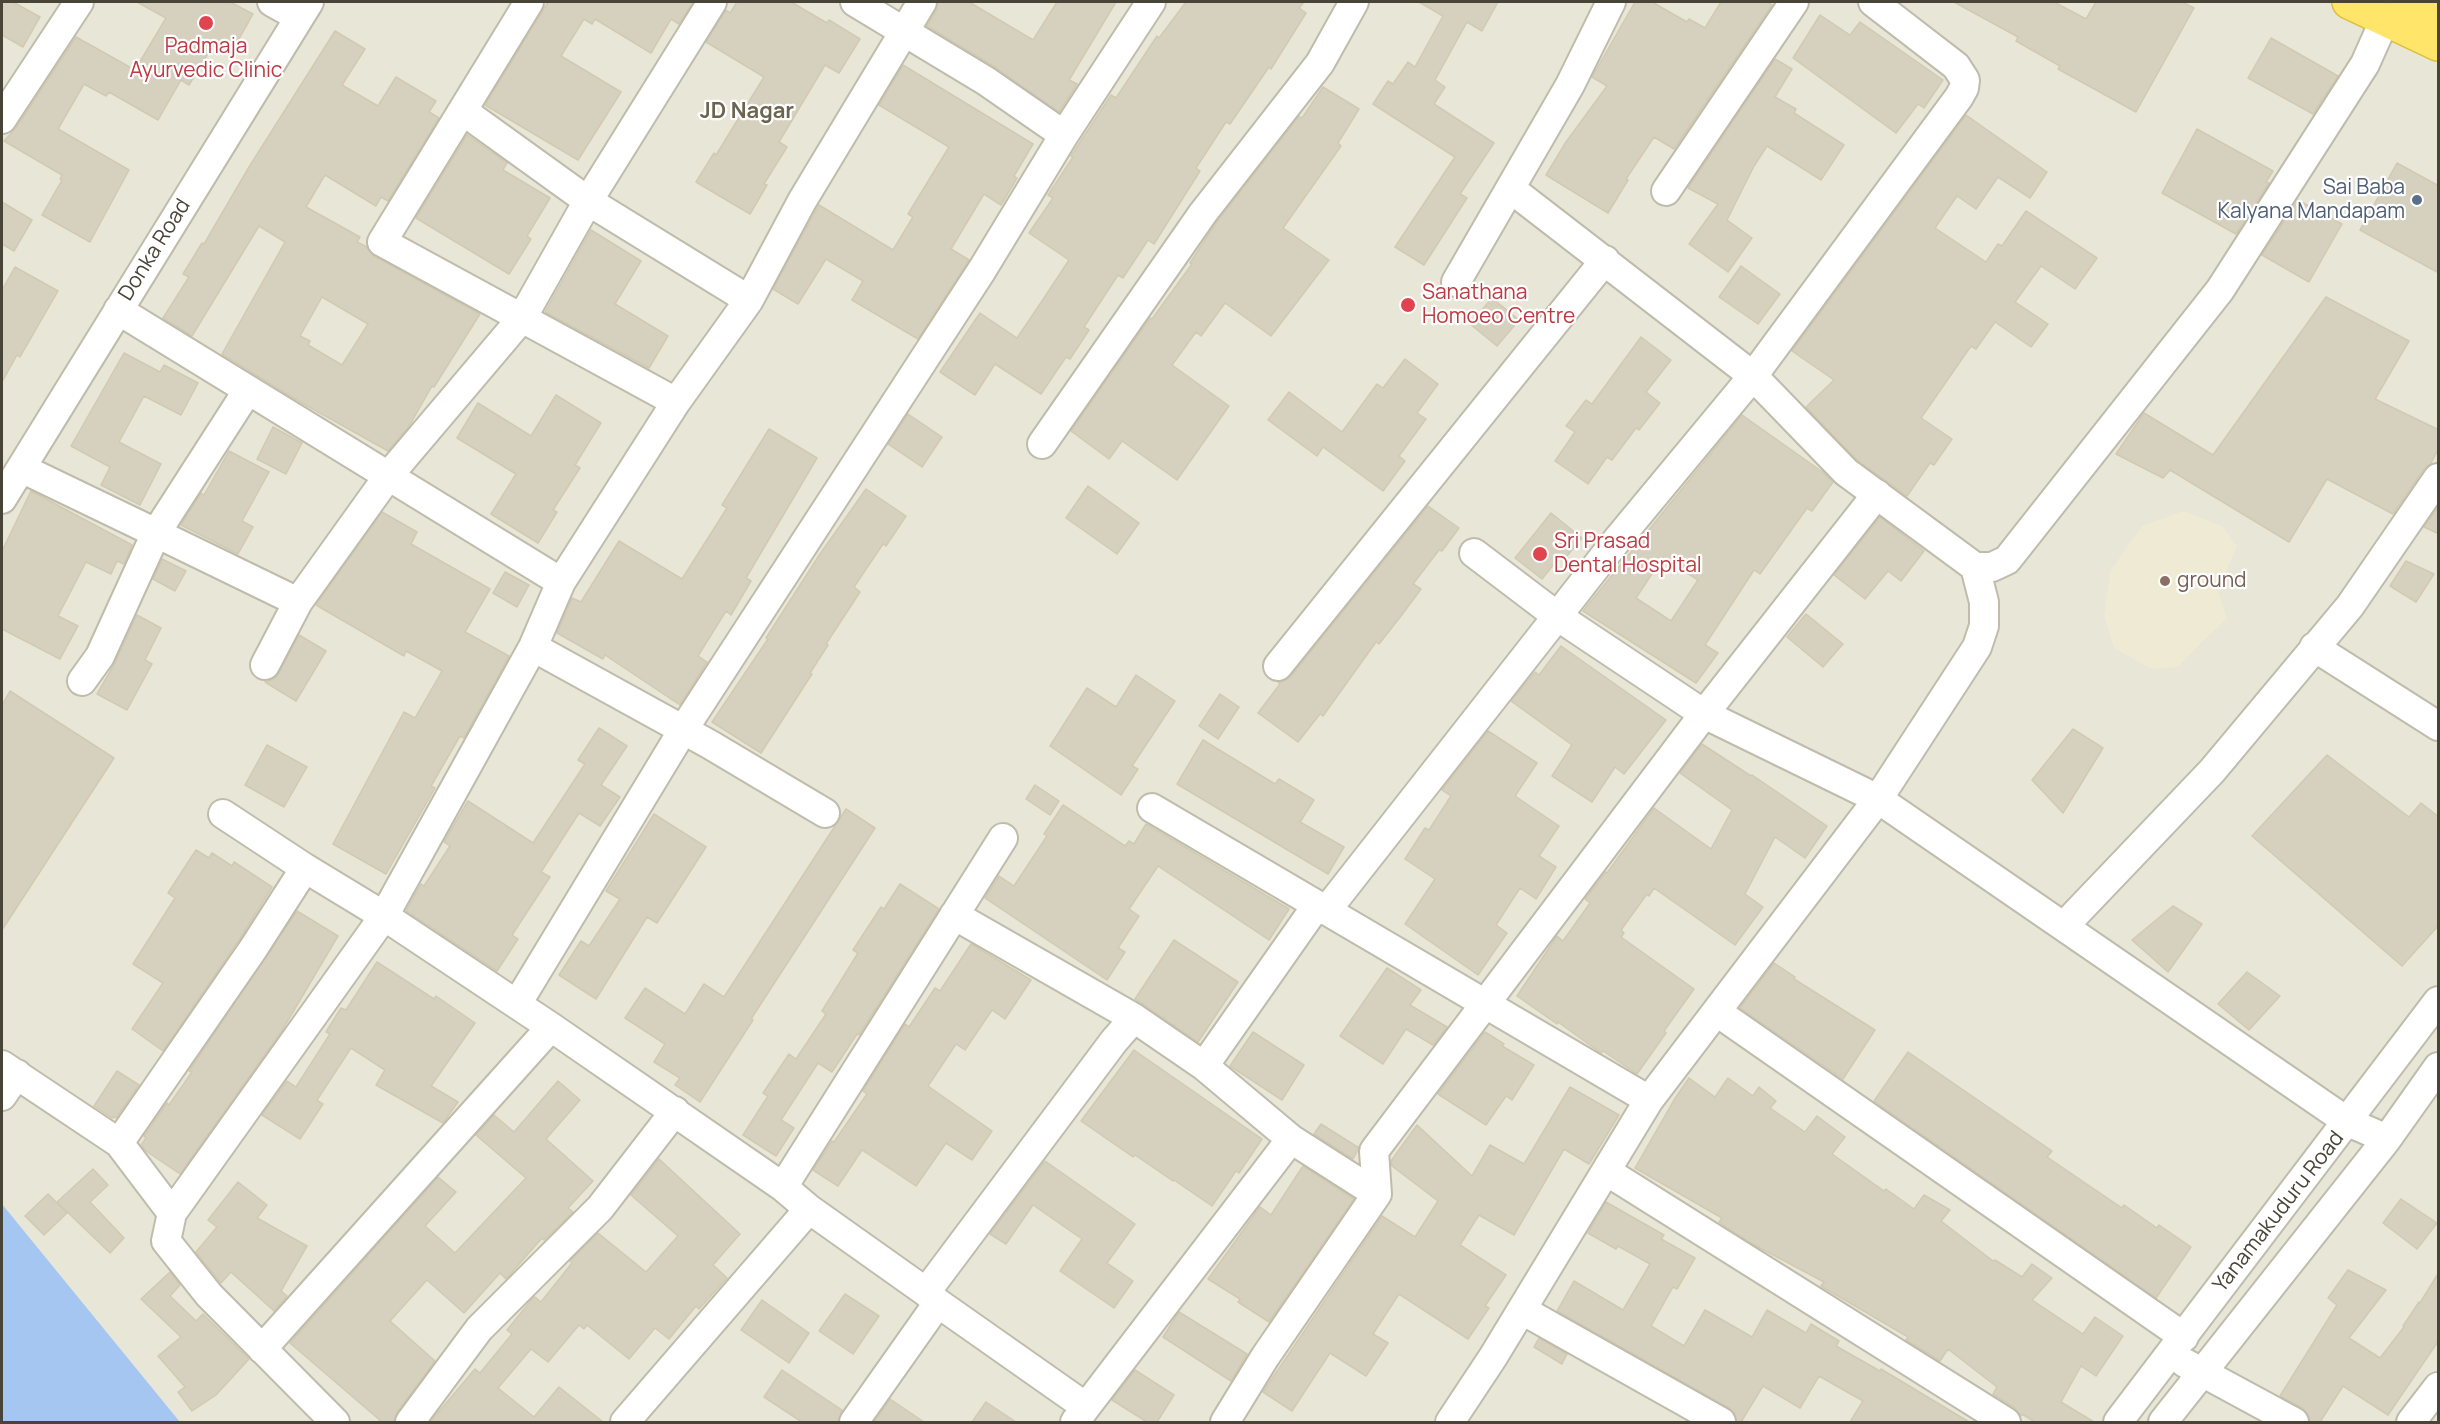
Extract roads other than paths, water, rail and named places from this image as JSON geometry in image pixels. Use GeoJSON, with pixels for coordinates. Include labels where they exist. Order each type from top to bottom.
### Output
{"type":"FeatureCollection","features":[{"type":"Feature","properties":{"kind":"highway"},"geometry":{"type":"LineString","coordinates":[[2349,2],[2439,17]]}},
{"type":"Feature","properties":{"kind":"highway"},"geometry":{"type":"LineString","coordinates":[[2396,10],[2439,44]]}},
{"type":"Feature","properties":{"kind":"street"},"geometry":{"type":"LineString","coordinates":[[2,119],[79,2]]}},
{"type":"Feature","properties":{"kind":"street"},"geometry":{"type":"LineString","coordinates":[[272,2],[304,9]]}},
{"type":"Feature","properties":{"kind":"street"},"geometry":{"type":"LineString","coordinates":[[529,2],[382,242],[676,402]]}},
{"type":"Feature","properties":{"kind":"street"},"geometry":{"type":"LineString","coordinates":[[265,665],[298,602],[389,475],[522,318],[588,201],[712,2]]}},
{"type":"Feature","properties":{"kind":"street"},"geometry":{"type":"LineString","coordinates":[[855,2],[986,81],[1064,135]]}},
{"type":"Feature","properties":{"kind":"street"},"geometry":{"type":"LineString","coordinates":[[335,1422],[209,1295],[166,1241],[172,1213],[384,916],[533,647],[561,582],[676,402],[749,300],[802,201],[922,2]]}},
{"type":"Feature","properties":{"kind":"street"},"geometry":{"type":"LineString","coordinates":[[517,1004],[683,730],[982,270],[1064,135],[1151,2]]}},
{"type":"Feature","properties":{"kind":"street"},"geometry":{"type":"LineString","coordinates":[[1042,444],[1203,213],[1320,63],[1354,2]]}},
{"type":"Feature","properties":{"kind":"street"},"geometry":{"type":"LineString","coordinates":[[1456,282],[1570,85],[1611,2]]}},
{"type":"Feature","properties":{"kind":"street"},"geometry":{"type":"LineString","coordinates":[[1665,191],[1794,2]]}},
{"type":"Feature","properties":{"kind":"street"},"geometry":{"type":"LineString","coordinates":[[1204,1066],[1322,908],[1617,540],[1753,376],[1964,88],[1965,80],[1956,66],[1873,2]]}},
{"type":"Feature","properties":{"kind":"street","name":"Donka Road"},"geometry":{"type":"LineString","coordinates":[[2,499],[304,9]]}},
{"type":"Feature","properties":{"kind":"street"},"geometry":{"type":"LineString","coordinates":[[1511,189],[1753,376],[1846,472],[1975,567],[1992,567],[2007,560],[2220,291],[2365,64],[2396,10]]}},
{"type":"Feature","properties":{"kind":"street"},"geometry":{"type":"LineString","coordinates":[[463,111],[588,201],[749,300]]}},
{"type":"Feature","properties":{"kind":"street"},"geometry":{"type":"LineString","coordinates":[[1278,666],[1605,260]]}},
{"type":"Feature","properties":{"kind":"street"},"geometry":{"type":"LineString","coordinates":[[118,310],[561,582]]}},
{"type":"Feature","properties":{"kind":"street"},"geometry":{"type":"LineString","coordinates":[[82,681],[99,656],[156,533],[248,390]]}},
{"type":"Feature","properties":{"kind":"street"},"geometry":{"type":"LineString","coordinates":[[21,468],[298,602]]}},
{"type":"Feature","properties":{"kind":"street"},"geometry":{"type":"LineString","coordinates":[[2064,927],[2212,771],[2350,606],[2439,478]]}},
{"type":"Feature","properties":{"kind":"street"},"geometry":{"type":"LineString","coordinates":[[1225,1422],[1266,1357],[1377,1194],[1374,1151],[1704,714],[1877,494]]}},
{"type":"Feature","properties":{"kind":"street"},"geometry":{"type":"LineString","coordinates":[[1474,553],[1557,616],[1704,714],[1878,800],[2349,1122],[2387,1139]]}},
{"type":"Feature","properties":{"kind":"street"},"geometry":{"type":"LineString","coordinates":[[1450,1422],[1522,1310],[1649,1100],[1878,800],[1977,647],[1984,626],[1984,602],[1975,567]]}},
{"type":"Feature","properties":{"kind":"street"},"geometry":{"type":"LineString","coordinates":[[533,647],[683,730],[825,813]]}},
{"type":"Feature","properties":{"kind":"street"},"geometry":{"type":"LineString","coordinates":[[2314,647],[2439,726]]}},
{"type":"Feature","properties":{"kind":"street"},"geometry":{"type":"LineString","coordinates":[[1152,808],[1649,1100]]}},
{"type":"Feature","properties":{"kind":"street"},"geometry":{"type":"LineString","coordinates":[[223,814],[384,916],[675,1111],[932,1297],[1080,1414],[1291,1140]]}},
{"type":"Feature","properties":{"kind":"street"},"geometry":{"type":"LineString","coordinates":[[783,1187],[1003,838]]}},
{"type":"Feature","properties":{"kind":"street"},"geometry":{"type":"LineString","coordinates":[[119,1143],[253,949],[305,868]]}},
{"type":"Feature","properties":{"kind":"street"},"geometry":{"type":"LineString","coordinates":[[954,915],[1134,1018],[1204,1066],[1291,1140],[1377,1194]]}},
{"type":"Feature","properties":{"kind":"street","name":"Yanamakuduru Road"},"geometry":{"type":"LineString","coordinates":[[2118,1422],[2439,1001]]}},
{"type":"Feature","properties":{"kind":"street"},"geometry":{"type":"LineString","coordinates":[[1716,1012],[2177,1345],[2201,1372],[2294,1422]]}},
{"type":"Feature","properties":{"kind":"street"},"geometry":{"type":"LineString","coordinates":[[854,1422],[932,1297],[1114,1041],[1134,1018]]}},
{"type":"Feature","properties":{"kind":"street"},"geometry":{"type":"LineString","coordinates":[[262,1349],[551,1026]]}},
{"type":"Feature","properties":{"kind":"street","name":"Yanamakuduru Road"},"geometry":{"type":"LineString","coordinates":[[2163,1422],[2387,1139],[2439,1067]]}},
{"type":"Feature","properties":{"kind":"street"},"geometry":{"type":"LineString","coordinates":[[7,1079],[119,1143],[172,1213]]}},
{"type":"Feature","properties":{"kind":"street"},"geometry":{"type":"LineString","coordinates":[[410,1422],[479,1329],[600,1208],[675,1111]]}},
{"type":"Feature","properties":{"kind":"street"},"geometry":{"type":"LineString","coordinates":[[1606,1171],[2006,1422]]}},
{"type":"Feature","properties":{"kind":"street"},"geometry":{"type":"LineString","coordinates":[[625,1422],[809,1209]]}},
{"type":"Feature","properties":{"kind":"street"},"geometry":{"type":"LineString","coordinates":[[1522,1310],[1721,1422]]}},
{"type":"Feature","properties":{"kind":"street"},"geometry":{"type":"LineString","coordinates":[[2411,1422],[2439,1387]]}},
{"type":"Feature","properties":{"kind":"water"},"geometry":{"type":"Polygon","coordinates":[[[2,1204],[180,1422],[2,1422],[2,1204]]]}},
{"type":"Feature","properties":{"kind":"place","name":"Padmaja Ayurvedic Clinic"},"geometry":{"type":"Point","coordinates":[206,23]}},
{"type":"Feature","properties":{"kind":"place","name":"Sai Baba Kalyana Mandapam"},"geometry":{"type":"Point","coordinates":[2417,200]}},
{"type":"Feature","properties":{"kind":"place","name":"Sanathana Homoeo Centre"},"geometry":{"type":"Point","coordinates":[1408,305]}},
{"type":"Feature","properties":{"kind":"place","name":"Sri Prasad Dental Hospital"},"geometry":{"type":"Point","coordinates":[1540,554]}},
{"type":"Feature","properties":{"kind":"place","name":"ground"},"geometry":{"type":"Point","coordinates":[2165,581]}},
{"type":"Feature","properties":{"kind":"district","name":"JD Nagar"},"geometry":{"type":"Point","coordinates":[747,112]}}]}
